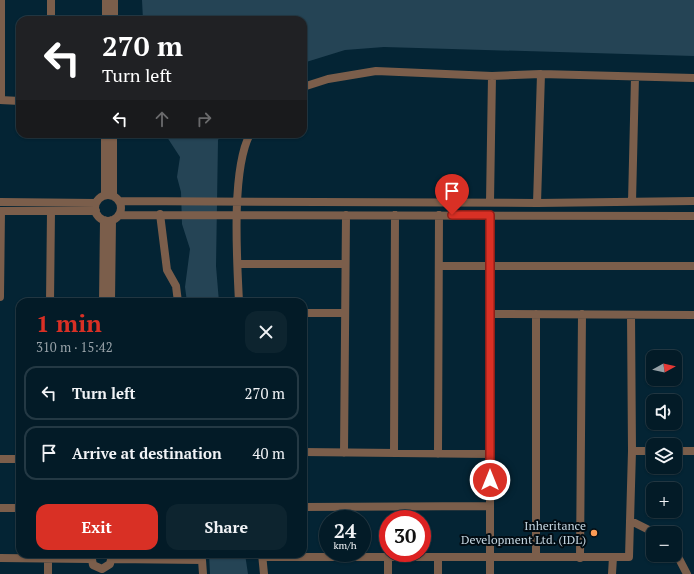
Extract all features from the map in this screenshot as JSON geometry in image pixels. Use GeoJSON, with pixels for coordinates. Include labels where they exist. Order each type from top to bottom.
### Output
{"type":"FeatureCollection","features":[{"type":"Feature","properties":{"kind":"street"},"geometry":{"type":"LineString","coordinates":[[1,0],[1,100],[16,101]]}},
{"type":"Feature","properties":{"kind":"street"},"geometry":{"type":"LineString","coordinates":[[51,0],[51,16]]}},
{"type":"Feature","properties":{"kind":"street"},"geometry":{"type":"LineString","coordinates":[[106,0],[106,16]]}},
{"type":"Feature","properties":{"kind":"street"},"geometry":{"type":"LineString","coordinates":[[114,0],[114,16]]}},
{"type":"Feature","properties":{"kind":"street"},"geometry":{"type":"LineString","coordinates":[[307,87],[328,79],[376,72],[492,76],[541,74],[694,78]]}},
{"type":"Feature","properties":{"kind":"street"},"geometry":{"type":"LineString","coordinates":[[537,203],[541,74]]}},
{"type":"Feature","properties":{"kind":"street"},"geometry":{"type":"LineString","coordinates":[[490,202],[492,76]]}},
{"type":"Feature","properties":{"kind":"street"},"geometry":{"type":"LineString","coordinates":[[632,202],[634,77]]}},
{"type":"Feature","properties":{"kind":"street"},"geometry":{"type":"LineString","coordinates":[[103,298],[112,218],[121,208],[112,197],[105,138]]}},
{"type":"Feature","properties":{"kind":"street"},"geometry":{"type":"LineString","coordinates":[[112,197],[113,138]]}},
{"type":"Feature","properties":{"kind":"street"},"geometry":{"type":"LineString","coordinates":[[239,298],[236,202],[242,158],[249,138]]}},
{"type":"Feature","properties":{"kind":"street"},"geometry":{"type":"LineString","coordinates":[[0,202],[96,203],[112,197],[160,202],[537,203],[694,201]]}},
{"type":"Feature","properties":{"kind":"street"},"geometry":{"type":"LineString","coordinates":[[96,203],[96,211]]}},
{"type":"Feature","properties":{"kind":"street"},"geometry":{"type":"LineString","coordinates":[[0,297],[1,211],[96,211],[112,218],[160,214],[694,216]]}},
{"type":"Feature","properties":{"kind":"street"},"geometry":{"type":"LineString","coordinates":[[50,298],[51,211]]}},
{"type":"Feature","properties":{"kind":"street"},"geometry":{"type":"LineString","coordinates":[[160,214],[167,270],[176,286],[178,298]]}},
{"type":"Feature","properties":{"kind":"street"},"geometry":{"type":"LineString","coordinates":[[344,453],[346,215]]}},
{"type":"Feature","properties":{"kind":"street"},"geometry":{"type":"LineString","coordinates":[[394,453],[395,215]]}},
{"type":"Feature","properties":{"kind":"street"},"geometry":{"type":"LineString","coordinates":[[438,454],[440,266],[439,215]]}},
{"type":"Feature","properties":{"kind":"street"},"geometry":{"type":"LineString","coordinates":[[490,215],[490,574]]}},
{"type":"Feature","properties":{"kind":"street"},"geometry":{"type":"LineString","coordinates":[[111,298],[112,218]]}},
{"type":"Feature","properties":{"kind":"street"},"geometry":{"type":"LineString","coordinates":[[238,264],[345,264]]}},
{"type":"Feature","properties":{"kind":"street"},"geometry":{"type":"LineString","coordinates":[[440,266],[694,266]]}},
{"type":"Feature","properties":{"kind":"street"},"geometry":{"type":"LineString","coordinates":[[307,313],[344,313]]}},
{"type":"Feature","properties":{"kind":"street"},"geometry":{"type":"LineString","coordinates":[[490,314],[694,315]]}},
{"type":"Feature","properties":{"kind":"street"},"geometry":{"type":"LineString","coordinates":[[536,314],[536,557]]}},
{"type":"Feature","properties":{"kind":"street"},"geometry":{"type":"LineString","coordinates":[[580,558],[582,314]]}},
{"type":"Feature","properties":{"kind":"street"},"geometry":{"type":"LineString","coordinates":[[431,557],[629,557],[632,451],[631,315]]}},
{"type":"Feature","properties":{"kind":"street"},"geometry":{"type":"LineString","coordinates":[[632,451],[646,451]]}},
{"type":"Feature","properties":{"kind":"street"},"geometry":{"type":"LineString","coordinates":[[682,451],[694,451]]}},
{"type":"Feature","properties":{"kind":"street"},"geometry":{"type":"LineString","coordinates":[[307,452],[490,454]]}},
{"type":"Feature","properties":{"kind":"street"},"geometry":{"type":"LineString","coordinates":[[0,458],[16,459]]}},
{"type":"Feature","properties":{"kind":"street"},"geometry":{"type":"LineString","coordinates":[[307,507],[490,506]]}},
{"type":"Feature","properties":{"kind":"street"},"geometry":{"type":"LineString","coordinates":[[0,508],[16,508]]}},
{"type":"Feature","properties":{"kind":"street"},"geometry":{"type":"LineString","coordinates":[[630,521],[646,529]]}},
{"type":"Feature","properties":{"kind":"street"},"geometry":{"type":"LineString","coordinates":[[307,556],[379,557]]}},
{"type":"Feature","properties":{"kind":"street"},"geometry":{"type":"LineString","coordinates":[[438,557],[438,574]]}},
{"type":"Feature","properties":{"kind":"street"},"geometry":{"type":"LineString","coordinates":[[612,557],[612,574]]}},
{"type":"Feature","properties":{"kind":"street"},"geometry":{"type":"LineString","coordinates":[[0,558],[62,558]]}},
{"type":"Feature","properties":{"kind":"street"},"geometry":{"type":"LineString","coordinates":[[91,558],[93,565],[102,571],[110,564],[112,558]]}},
{"type":"Feature","properties":{"kind":"street"},"geometry":{"type":"LineString","coordinates":[[202,558],[203,574]]}},
{"type":"Feature","properties":{"kind":"street"},"geometry":{"type":"LineString","coordinates":[[262,558],[264,574]]}},
{"type":"Feature","properties":{"kind":"street"},"geometry":{"type":"LineString","coordinates":[[48,559],[48,574]]}},
{"type":"Feature","properties":{"kind":"street"},"geometry":{"type":"LineString","coordinates":[[388,562],[388,574]]}},
{"type":"Feature","properties":{"kind":"street"},"geometry":{"type":"LineString","coordinates":[[681,562],[687,574]]}},
{"type":"Feature","properties":{"kind":"water"},"geometry":{"type":"Polygon","coordinates":[[[142,0],[694,0],[694,56],[384,47],[345,50],[307,62],[307,16],[143,16],[142,0]]]}},
{"type":"Feature","properties":{"kind":"water"},"geometry":{"type":"Polygon","coordinates":[[[168,138],[219,138],[218,140],[216,266],[219,298],[186,298],[185,287],[190,249],[182,224],[181,192],[177,177],[180,157],[168,138]]]}},
{"type":"Feature","properties":{"kind":"water"},"geometry":{"type":"Polygon","coordinates":[[[209,558],[246,558],[248,574],[210,574],[209,558]]]}},
{"type":"Feature","properties":{"kind":"place","name":"Inheritance Development Ltd. (IDL)"},"geometry":{"type":"Point","coordinates":[594,533]}},
{"type":"Feature","properties":{"kind":"route"},"geometry":{"type":"LineString","coordinates":[[452,215],[490,215],[490,480]]}}]}
